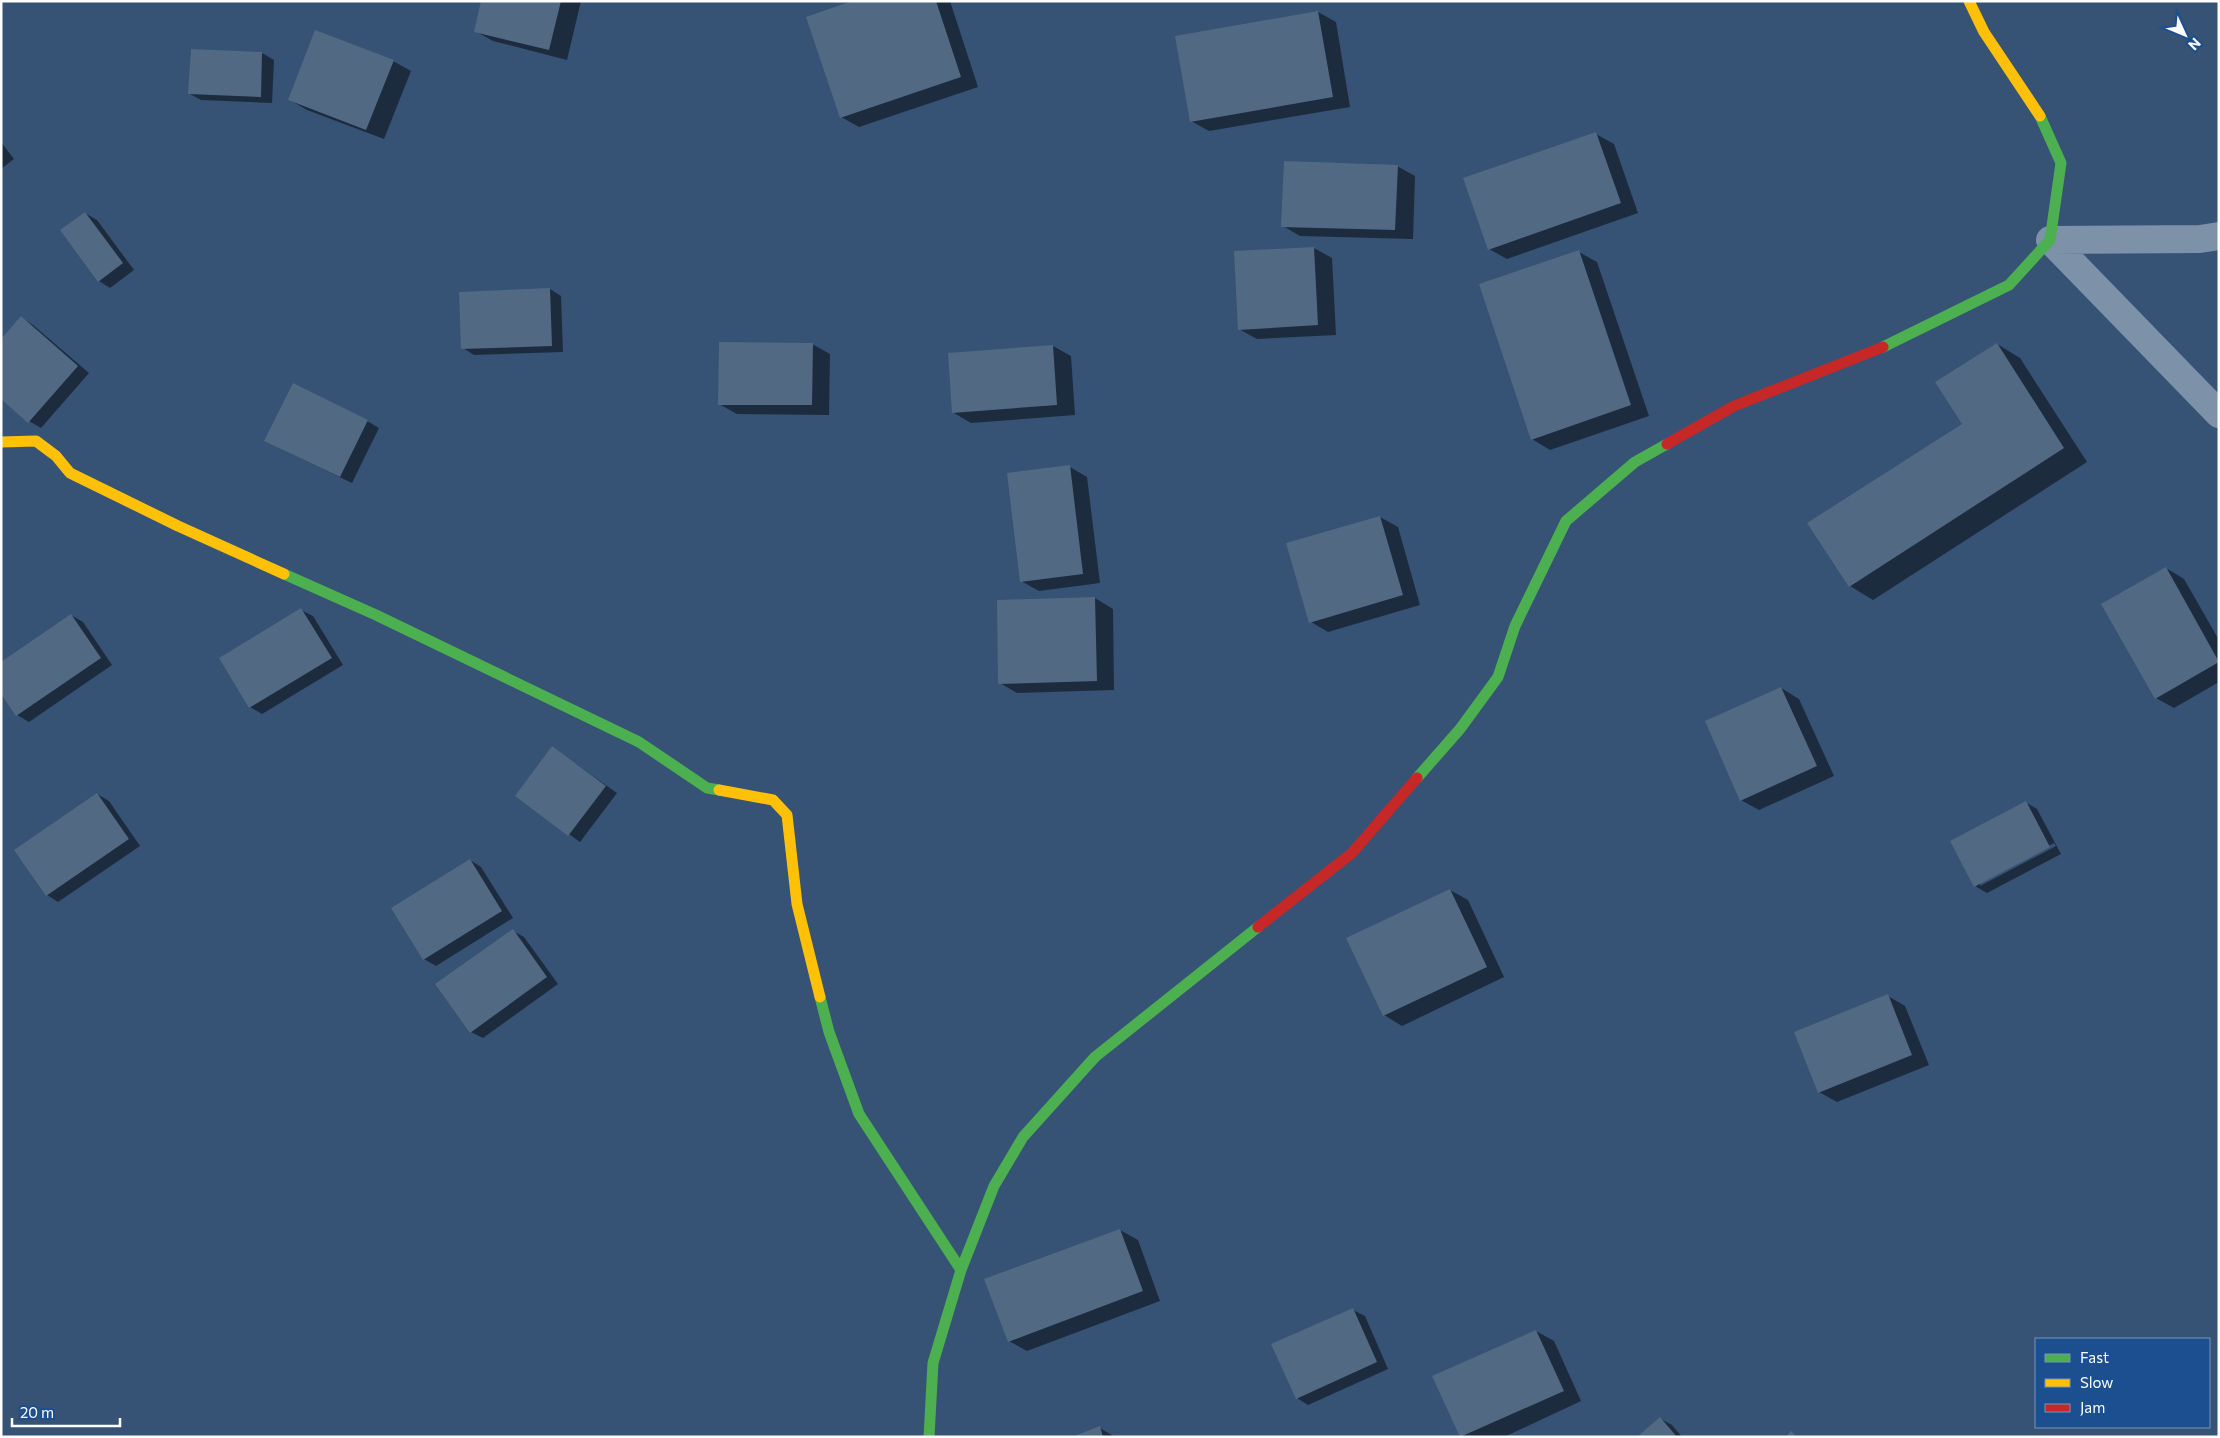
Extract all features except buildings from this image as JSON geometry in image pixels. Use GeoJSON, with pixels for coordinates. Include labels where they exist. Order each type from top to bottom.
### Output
{"type":"FeatureCollection","features":[{"type":"Feature","properties":{"kind":"street"},"geometry":{"type":"LineString","coordinates":[[929,1437],[932,1363],[961,1270],[994,1186],[1023,1137],[1096,1057],[1352,853],[1460,729],[1498,676],[1515,626],[1566,521],[1635,462],[1734,406],[1876,350],[2009,285],[2050,240],[2061,163],[2037,110],[1984,32],[1969,1]]}},
{"type":"Feature","properties":{"kind":"street"},"geometry":{"type":"LineString","coordinates":[[2050,240],[2200,239],[2219,236]]}},
{"type":"Feature","properties":{"kind":"street"},"geometry":{"type":"LineString","coordinates":[[2050,240],[2219,414]]}},
{"type":"Feature","properties":{"kind":"street"},"geometry":{"type":"LineString","coordinates":[[1,442],[36,441],[56,456],[70,473],[178,526],[385,619],[639,742],[706,788],[773,800],[787,815],[797,904],[828,1032],[859,1114],[961,1270]]}},
{"type":"Feature","properties":{"kind":"traffic: fast"},"geometry":{"type":"LineString","coordinates":[[1883,347],[2009,285],[2050,240],[2061,163],[2040,116]]}},
{"type":"Feature","properties":{"kind":"traffic: fast"},"geometry":{"type":"LineString","coordinates":[[1417,778],[1460,729],[1498,677],[1515,626],[1566,521],[1635,462],[1667,444]]}},
{"type":"Feature","properties":{"kind":"traffic: fast"},"geometry":{"type":"LineString","coordinates":[[284,574],[376,615],[639,742],[707,788],[719,790]]}},
{"type":"Feature","properties":{"kind":"traffic: fast"},"geometry":{"type":"LineString","coordinates":[[929,1437],[933,1363],[961,1270],[994,1186],[1023,1137],[1095,1057],[1258,927]]}},
{"type":"Feature","properties":{"kind":"traffic: fast"},"geometry":{"type":"LineString","coordinates":[[820,997],[829,1032],[859,1114],[961,1270]]}},
{"type":"Feature","properties":{"kind":"traffic: slow"},"geometry":{"type":"LineString","coordinates":[[1969,1],[1984,32],[2040,116]]}},
{"type":"Feature","properties":{"kind":"traffic: slow"},"geometry":{"type":"LineString","coordinates":[[1,442],[36,441],[56,456],[70,473],[178,526],[284,574]]}},
{"type":"Feature","properties":{"kind":"traffic: slow"},"geometry":{"type":"LineString","coordinates":[[719,790],[773,800],[787,815],[797,904],[820,997]]}},
{"type":"Feature","properties":{"kind":"traffic: jam"},"geometry":{"type":"LineString","coordinates":[[1667,444],[1734,406],[1883,347]]}},
{"type":"Feature","properties":{"kind":"traffic: jam"},"geometry":{"type":"LineString","coordinates":[[1258,927],[1352,853],[1417,778]]}}]}
